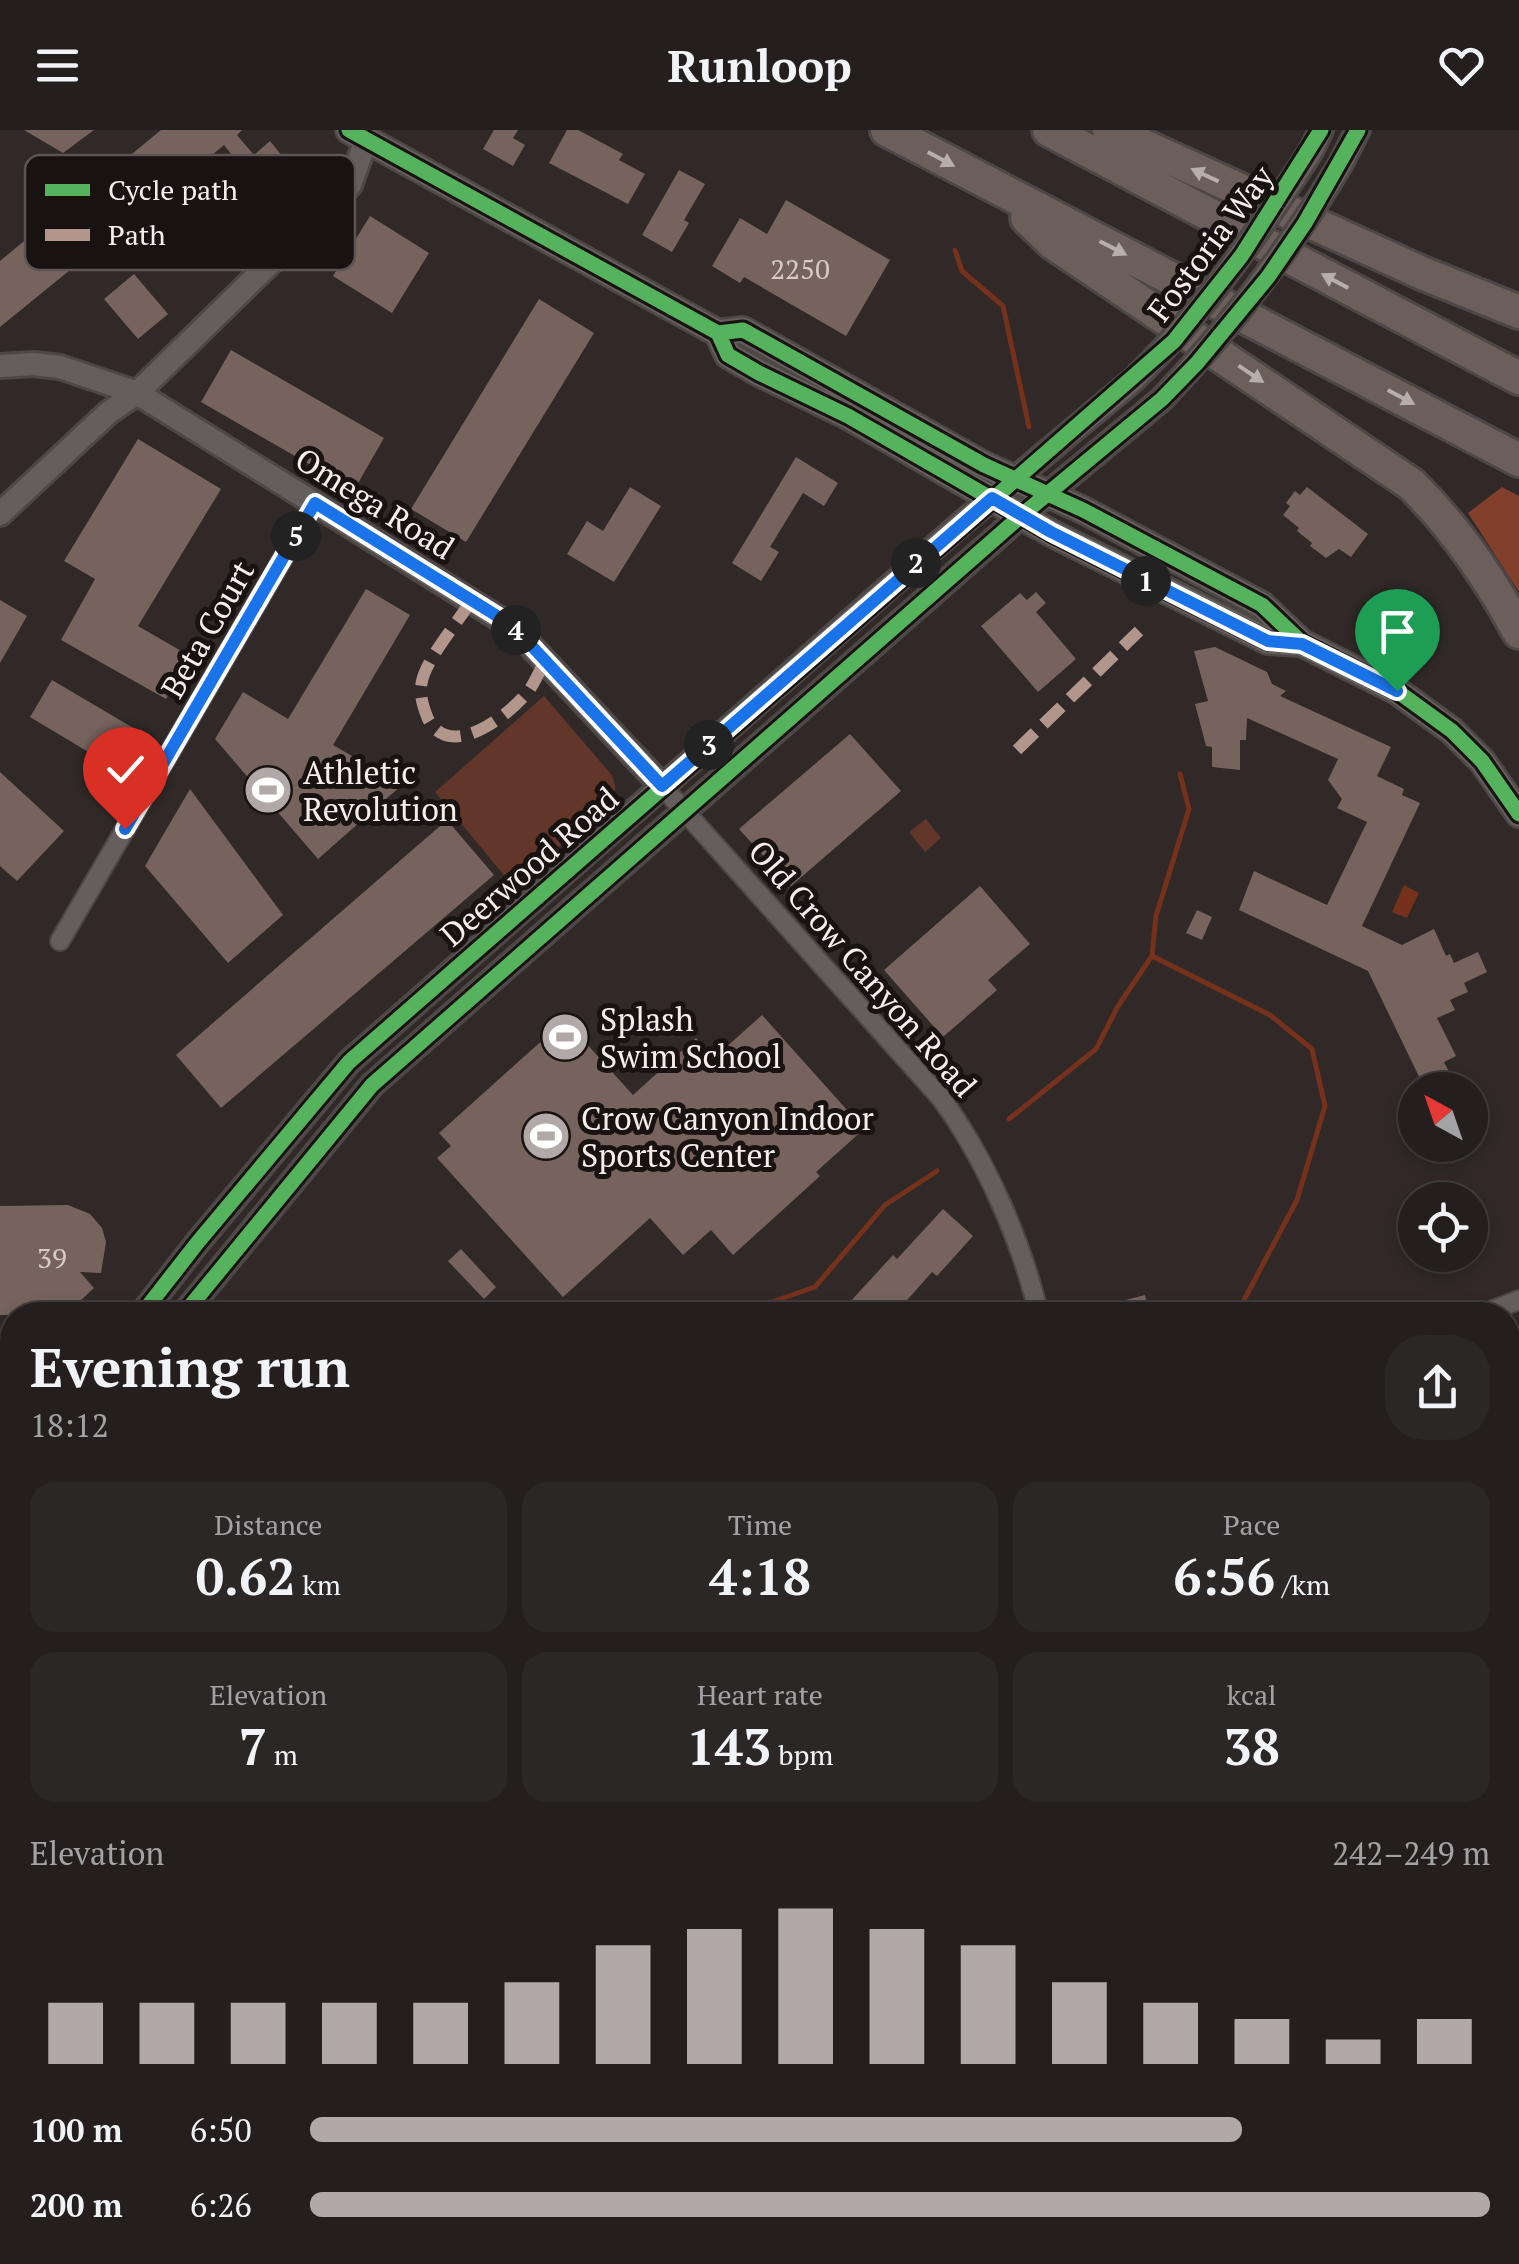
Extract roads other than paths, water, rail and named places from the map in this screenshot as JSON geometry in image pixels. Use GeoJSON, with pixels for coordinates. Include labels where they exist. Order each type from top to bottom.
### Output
{"type":"FeatureCollection","features":[{"type":"Feature","properties":{"kind":"highway"},"geometry":{"type":"LineString","coordinates":[[887,130],[1519,460]]}},
{"type":"Feature","properties":{"kind":"highway"},"geometry":{"type":"LineString","coordinates":[[1049,130],[1519,378]]}},
{"type":"Feature","properties":{"kind":"highway"},"geometry":{"type":"LineString","coordinates":[[1109,130],[1356,244],[1519,312]]}},
{"type":"Feature","properties":{"kind":"highway"},"geometry":{"type":"LineString","coordinates":[[995,188],[1053,242],[1411,484],[1440,512],[1469,550],[1519,632]]}},
{"type":"Feature","properties":{"kind":"main road"},"geometry":{"type":"LineString","coordinates":[[357,135],[718,333],[743,330],[1014,480],[1153,546],[1262,606],[1302,644],[1397,691],[1452,731],[1482,760],[1519,814]]}},
{"type":"Feature","properties":{"kind":"main road"},"geometry":{"type":"LineString","coordinates":[[718,333],[728,355],[848,416],[1022,516],[1268,641],[1302,644]]}},
{"type":"Feature","properties":{"kind":"main road"},"geometry":{"type":"LineString","coordinates":[[1171,594],[1200,594],[1253,617],[1262,606]]}},
{"type":"Feature","properties":{"kind":"street","name":"Fostoria Way"},"geometry":{"type":"LineString","coordinates":[[1162,400],[1268,278],[1358,130]]}},
{"type":"Feature","properties":{"kind":"street","name":"Fostoria Way"},"geometry":{"type":"LineString","coordinates":[[1132,380],[1206,303],[1252,241],[1316,140]]}},
{"type":"Feature","properties":{"kind":"street"},"geometry":{"type":"LineString","coordinates":[[0,514],[108,413],[137,393],[263,270]]}},
{"type":"Feature","properties":{"kind":"street","name":"Omega Road"},"geometry":{"type":"LineString","coordinates":[[0,366],[60,367],[137,393],[513,626],[662,786]]}},
{"type":"Feature","properties":{"kind":"street","name":"Deerwood Road"},"geometry":{"type":"LineString","coordinates":[[151,1302],[349,1062],[1132,380]]}},
{"type":"Feature","properties":{"kind":"street","name":"Deerwood Road"},"geometry":{"type":"LineString","coordinates":[[195,1302],[372,1085],[1047,494],[1162,400]]}},
{"type":"Feature","properties":{"kind":"street","name":"Beta Court"},"geometry":{"type":"LineString","coordinates":[[60,940],[315,503]]}},
{"type":"Feature","properties":{"kind":"street","name":"Old Crow Canyon Road"},"geometry":{"type":"LineString","coordinates":[[662,786],[960,1124],[1015,1238],[1035,1302]]}},
{"type":"Feature","properties":{"kind":"waterway"},"geometry":{"type":"LineString","coordinates":[[955,250],[962,271],[1003,306],[1029,427]]}},
{"type":"Feature","properties":{"kind":"waterway"},"geometry":{"type":"LineString","coordinates":[[1180,774],[1189,809],[1156,916],[1152,956],[1270,1015],[1312,1049],[1325,1106],[1297,1200],[1243,1302]]}},
{"type":"Feature","properties":{"kind":"waterway"},"geometry":{"type":"LineString","coordinates":[[1009,1119],[1096,1049],[1118,1006],[1152,956]]}},
{"type":"Feature","properties":{"kind":"waterway"},"geometry":{"type":"LineString","coordinates":[[772,1302],[815,1287],[885,1205],[937,1171]]}},
{"type":"Feature","properties":{"kind":"place","name":"Athletic Revolution"},"geometry":{"type":"Point","coordinates":[268,790]}},
{"type":"Feature","properties":{"kind":"place","name":"Splash Swim School"},"geometry":{"type":"Point","coordinates":[565,1037]}},
{"type":"Feature","properties":{"kind":"place","name":"Crow Canyon Indoor Sports Center"},"geometry":{"type":"Point","coordinates":[546,1136]}}]}
